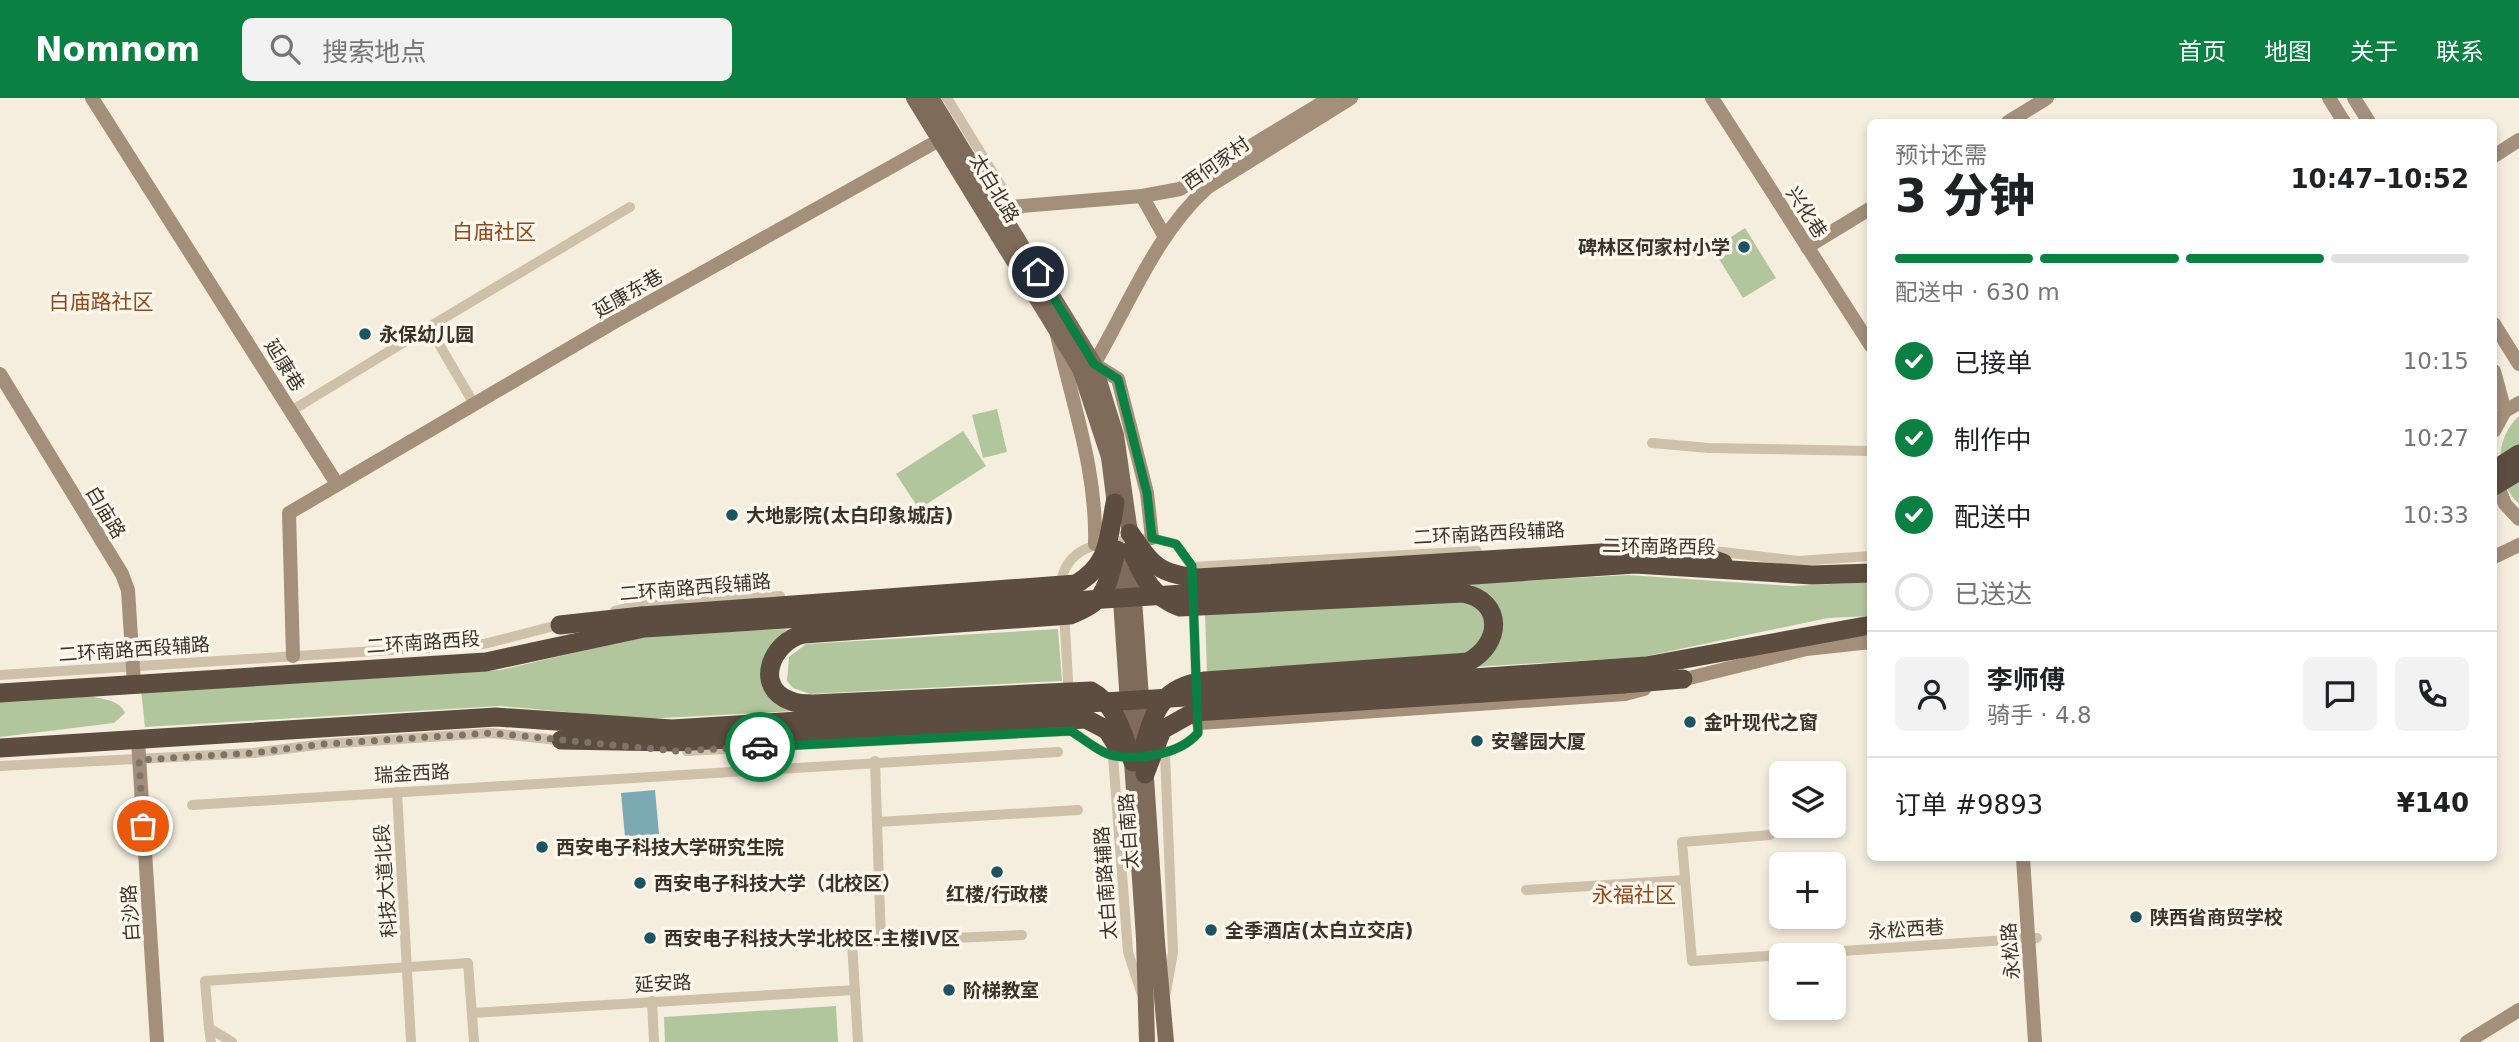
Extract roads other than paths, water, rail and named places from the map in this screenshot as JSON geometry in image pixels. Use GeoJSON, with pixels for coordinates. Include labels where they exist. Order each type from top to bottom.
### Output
{"type":"FeatureCollection","features":[{"type":"Feature","properties":{"kind":"highway"},"geometry":{"type":"LineString","coordinates":[[2497,468],[2519,454]]}},
{"type":"Feature","properties":{"kind":"highway"},"geometry":{"type":"LineString","coordinates":[[2497,484],[2519,471]]}},
{"type":"Feature","properties":{"kind":"highway"},"geometry":{"type":"LineString","coordinates":[[643,622],[1076,584],[1100,565],[1115,503]]}},
{"type":"Feature","properties":{"kind":"highway"},"geometry":{"type":"LineString","coordinates":[[1124,542],[1167,574],[1198,578],[1633,557],[1747,571],[1812,575],[1867,573]]}},
{"type":"Feature","properties":{"kind":"highway"},"geometry":{"type":"LineString","coordinates":[[1124,542],[1155,594],[1164,602],[1180,607],[1442,593],[1476,595],[1490,610],[1494,623],[1492,639],[1480,656],[1468,662],[1182,685],[1162,702],[1150,725],[1139,764]]}},
{"type":"Feature","properties":{"kind":"highway"},"geometry":{"type":"LineString","coordinates":[[1124,542],[1104,594],[1093,604],[1070,615],[791,636],[774,653],[769,672],[772,684],[789,701],[829,703],[1091,691],[1106,700],[1112,709],[1139,764]]}},
{"type":"Feature","properties":{"kind":"highway"},"geometry":{"type":"LineString","coordinates":[[1674,546],[1747,571]]}},
{"type":"Feature","properties":{"kind":"highway","name":"二环南路西段"},"geometry":{"type":"LineString","coordinates":[[845,617],[1404,580],[1633,557]]}},
{"type":"Feature","properties":{"kind":"highway"},"geometry":{"type":"LineString","coordinates":[[1369,598],[1404,580],[1442,593]]}},
{"type":"Feature","properties":{"kind":"highway"},"geometry":{"type":"LineString","coordinates":[[560,625],[845,617],[883,628]]}},
{"type":"Feature","properties":{"kind":"highway"},"geometry":{"type":"LineString","coordinates":[[818,632],[845,617]]}},
{"type":"Feature","properties":{"kind":"highway","name":"二环南路西段"},"geometry":{"type":"LineString","coordinates":[[0,693],[133,676],[486,662],[643,622]]}},
{"type":"Feature","properties":{"kind":"highway"},"geometry":{"type":"LineString","coordinates":[[673,736],[853,717],[1646,666],[1867,626]]}},
{"type":"Feature","properties":{"kind":"highway"},"geometry":{"type":"LineString","coordinates":[[1412,683],[1440,666]]}},
{"type":"Feature","properties":{"kind":"highway"},"geometry":{"type":"LineString","coordinates":[[1390,669],[1412,683]]}},
{"type":"Feature","properties":{"kind":"highway"},"geometry":{"type":"LineString","coordinates":[[1139,764],[1163,730],[1194,712],[1683,680]]}},
{"type":"Feature","properties":{"kind":"highway"},"geometry":{"type":"LineString","coordinates":[[853,717],[877,701]]}},
{"type":"Feature","properties":{"kind":"highway"},"geometry":{"type":"LineString","coordinates":[[829,703],[853,717]]}},
{"type":"Feature","properties":{"kind":"highway"},"geometry":{"type":"LineString","coordinates":[[0,748],[496,717],[563,732],[673,736],[1086,719],[1107,730],[1139,764]]}},
{"type":"Feature","properties":{"kind":"main road","name":"太白北路"},"geometry":{"type":"LineString","coordinates":[[914,98],[1080,369],[1109,457],[1124,542]]}},
{"type":"Feature","properties":{"kind":"main road","name":"太白北路"},"geometry":{"type":"LineString","coordinates":[[931,98],[1094,364],[1116,435],[1124,542]]}},
{"type":"Feature","properties":{"kind":"main road","name":"太白南路"},"geometry":{"type":"LineString","coordinates":[[1124,542],[1150,940],[1163,1005],[1166,1042]]}},
{"type":"Feature","properties":{"kind":"main road","name":"太白南路"},"geometry":{"type":"LineString","coordinates":[[1147,1042],[1145,1005],[1150,940]]}},
{"type":"Feature","properties":{"kind":"street","name":"延康巷"},"geometry":{"type":"LineString","coordinates":[[93,98],[337,484]]}},
{"type":"Feature","properties":{"kind":"street"},"geometry":{"type":"LineString","coordinates":[[947,98],[1003,190],[998,208]]}},
{"type":"Feature","properties":{"kind":"street","name":"西何家村"},"geometry":{"type":"LineString","coordinates":[[998,208],[1142,196],[1180,189],[1330,98]]}},
{"type":"Feature","properties":{"kind":"street","name":"西何家村"},"geometry":{"type":"LineString","coordinates":[[1094,364],[1166,237],[1189,204],[1208,187],[1351,98]]}},
{"type":"Feature","properties":{"kind":"street","name":"兴化巷"},"geometry":{"type":"LineString","coordinates":[[1712,98],[1867,340]]}},
{"type":"Feature","properties":{"kind":"street"},"geometry":{"type":"LineString","coordinates":[[2013,119],[2047,98]]}},
{"type":"Feature","properties":{"kind":"street"},"geometry":{"type":"LineString","coordinates":[[2329,98],[2342,119]]}},
{"type":"Feature","properties":{"kind":"street"},"geometry":{"type":"LineString","coordinates":[[2354,98],[2367,119]]}},
{"type":"Feature","properties":{"kind":"street","name":"延康东巷"},"geometry":{"type":"LineString","coordinates":[[337,484],[941,139]]}},
{"type":"Feature","properties":{"kind":"street"},"geometry":{"type":"LineString","coordinates":[[2497,154],[2519,140]]}},
{"type":"Feature","properties":{"kind":"street"},"geometry":{"type":"LineString","coordinates":[[1142,196],[1166,237]]}},
{"type":"Feature","properties":{"kind":"street"},"geometry":{"type":"LineString","coordinates":[[291,411],[629,207]]}},
{"type":"Feature","properties":{"kind":"street"},"geometry":{"type":"LineString","coordinates":[[1808,247],[1867,210]]}},
{"type":"Feature","properties":{"kind":"street"},"geometry":{"type":"LineString","coordinates":[[429,327],[474,404]]}},
{"type":"Feature","properties":{"kind":"street"},"geometry":{"type":"LineString","coordinates":[[1055,327],[1090,461],[1094,490],[1095,544]]}},
{"type":"Feature","properties":{"kind":"street"},"geometry":{"type":"LineString","coordinates":[[2497,329],[2519,364]]}},
{"type":"Feature","properties":{"kind":"street"},"geometry":{"type":"LineString","coordinates":[[1094,364],[1118,379],[1147,493],[1152,538]]}},
{"type":"Feature","properties":{"kind":"street","name":"白庙路"},"geometry":{"type":"LineString","coordinates":[[0,374],[122,574],[128,590],[133,676]]}},
{"type":"Feature","properties":{"kind":"street"},"geometry":{"type":"LineString","coordinates":[[2497,382],[2505,411]]}},
{"type":"Feature","properties":{"kind":"street"},"geometry":{"type":"LineString","coordinates":[[2497,425],[2505,411],[2519,403]]}},
{"type":"Feature","properties":{"kind":"street"},"geometry":{"type":"LineString","coordinates":[[1652,443],[1709,448],[1867,451]]}},
{"type":"Feature","properties":{"kind":"street"},"geometry":{"type":"LineString","coordinates":[[293,656],[289,513],[337,484]]}},
{"type":"Feature","properties":{"kind":"street"},"geometry":{"type":"LineString","coordinates":[[2499,506],[2519,519]]}},
{"type":"Feature","properties":{"kind":"street"},"geometry":{"type":"LineString","coordinates":[[0,766],[253,753],[324,744],[491,733],[563,732],[675,751],[1071,731],[1113,756],[1165,754],[1191,741],[1198,733],[1199,723],[1192,566],[1176,544],[1152,538],[1095,544],[1081,549],[1066,564],[1062,577],[1071,731]]}},
{"type":"Feature","properties":{"kind":"street","name":"二环南路西段辅路"},"geometry":{"type":"LineString","coordinates":[[1192,566],[1641,542],[1798,561],[1867,556]]}},
{"type":"Feature","properties":{"kind":"street"},"geometry":{"type":"LineString","coordinates":[[2497,556],[2519,545]]}},
{"type":"Feature","properties":{"kind":"street","name":"二环南路西段辅路"},"geometry":{"type":"LineString","coordinates":[[0,675],[133,676],[293,656],[484,644],[637,606],[1062,577]]}},
{"type":"Feature","properties":{"kind":"street"},"geometry":{"type":"LineString","coordinates":[[1199,723],[1625,694],[1806,649],[1867,642]]}},
{"type":"Feature","properties":{"kind":"street","name":"白沙路"},"geometry":{"type":"LineString","coordinates":[[138,740],[157,1042]]}},
{"type":"Feature","properties":{"kind":"street","name":"瑞金西路"},"geometry":{"type":"LineString","coordinates":[[192,805],[875,761],[1058,752]]}},
{"type":"Feature","properties":{"kind":"street"},"geometry":{"type":"LineString","coordinates":[[1163,1005],[1172,952],[1165,754]]}},
{"type":"Feature","properties":{"kind":"street","name":"太白南路辅路"},"geometry":{"type":"LineString","coordinates":[[1113,756],[1128,952],[1145,1005]]}},
{"type":"Feature","properties":{"kind":"street"},"geometry":{"type":"LineString","coordinates":[[875,761],[881,941]]}},
{"type":"Feature","properties":{"kind":"street","name":"科技大道北段"},"geometry":{"type":"LineString","coordinates":[[397,792],[411,1042]]}},
{"type":"Feature","properties":{"kind":"street"},"geometry":{"type":"LineString","coordinates":[[877,822],[1078,810]]}},
{"type":"Feature","properties":{"kind":"street","name":"永松西巷"},"geometry":{"type":"LineString","coordinates":[[1769,835],[1682,842],[1692,961],[2032,939]]}},
{"type":"Feature","properties":{"kind":"street","name":"永松路"},"geometry":{"type":"LineString","coordinates":[[2023,861],[2044,1042]]}},
{"type":"Feature","properties":{"kind":"street","name":"永松路"},"geometry":{"type":"LineString","coordinates":[[2032,861],[2035,1042]]}},
{"type":"Feature","properties":{"kind":"street"},"geometry":{"type":"LineString","coordinates":[[1526,890],[1685,880]]}},
{"type":"Feature","properties":{"kind":"street"},"geometry":{"type":"LineString","coordinates":[[858,1042],[852,942],[1022,935]]}},
{"type":"Feature","properties":{"kind":"street"},"geometry":{"type":"LineString","coordinates":[[211,1042],[205,981],[468,963],[474,1042]]}},
{"type":"Feature","properties":{"kind":"street","name":"延安路"},"geometry":{"type":"LineString","coordinates":[[472,1013],[855,990]]}},
{"type":"Feature","properties":{"kind":"street"},"geometry":{"type":"LineString","coordinates":[[652,1001],[654,1042]]}},
{"type":"Feature","properties":{"kind":"street"},"geometry":{"type":"LineString","coordinates":[[2467,1042],[2519,1010]]}},
{"type":"Feature","properties":{"kind":"street"},"geometry":{"type":"LineString","coordinates":[[209,1028],[232,1042]]}},
{"type":"Feature","properties":{"kind":"water"},"geometry":{"type":"Polygon","coordinates":[[[655,790],[659,834],[625,837],[621,793],[655,790]]]}},
{"type":"Feature","properties":{"kind":"place","name":"碑林区何家村小学"},"geometry":{"type":"Point","coordinates":[1744,247]}},
{"type":"Feature","properties":{"kind":"place","name":"永保幼儿园"},"geometry":{"type":"Point","coordinates":[365,334]}},
{"type":"Feature","properties":{"kind":"place","name":"大地影院(太白印象城店)"},"geometry":{"type":"Point","coordinates":[732,515]}},
{"type":"Feature","properties":{"kind":"place","name":"金叶现代之窗"},"geometry":{"type":"Point","coordinates":[1690,722]}},
{"type":"Feature","properties":{"kind":"place","name":"安馨园大厦"},"geometry":{"type":"Point","coordinates":[1477,741]}},
{"type":"Feature","properties":{"kind":"place","name":"西安电子科技大学研究生院"},"geometry":{"type":"Point","coordinates":[542,847]}},
{"type":"Feature","properties":{"kind":"place","name":"红楼/行政楼"},"geometry":{"type":"Point","coordinates":[997,872]}},
{"type":"Feature","properties":{"kind":"place","name":"西安电子科技大学（北校区）"},"geometry":{"type":"Point","coordinates":[640,883]}},
{"type":"Feature","properties":{"kind":"place","name":"陕西省商贸学校"},"geometry":{"type":"Point","coordinates":[2136,917]}},
{"type":"Feature","properties":{"kind":"place","name":"全季酒店(太白立交店)"},"geometry":{"type":"Point","coordinates":[1211,930]}},
{"type":"Feature","properties":{"kind":"place","name":"西安电子科技大学北校区-主楼IV区"},"geometry":{"type":"Point","coordinates":[650,938]}},
{"type":"Feature","properties":{"kind":"place","name":"阶梯教室"},"geometry":{"type":"Point","coordinates":[949,990]}},
{"type":"Feature","properties":{"kind":"district","name":"白庙社区"},"geometry":{"type":"Point","coordinates":[494,232]}},
{"type":"Feature","properties":{"kind":"district","name":"白庙路社区"},"geometry":{"type":"Point","coordinates":[101,302]}},
{"type":"Feature","properties":{"kind":"district","name":"永福社区"},"geometry":{"type":"Point","coordinates":[1634,895]}}]}
